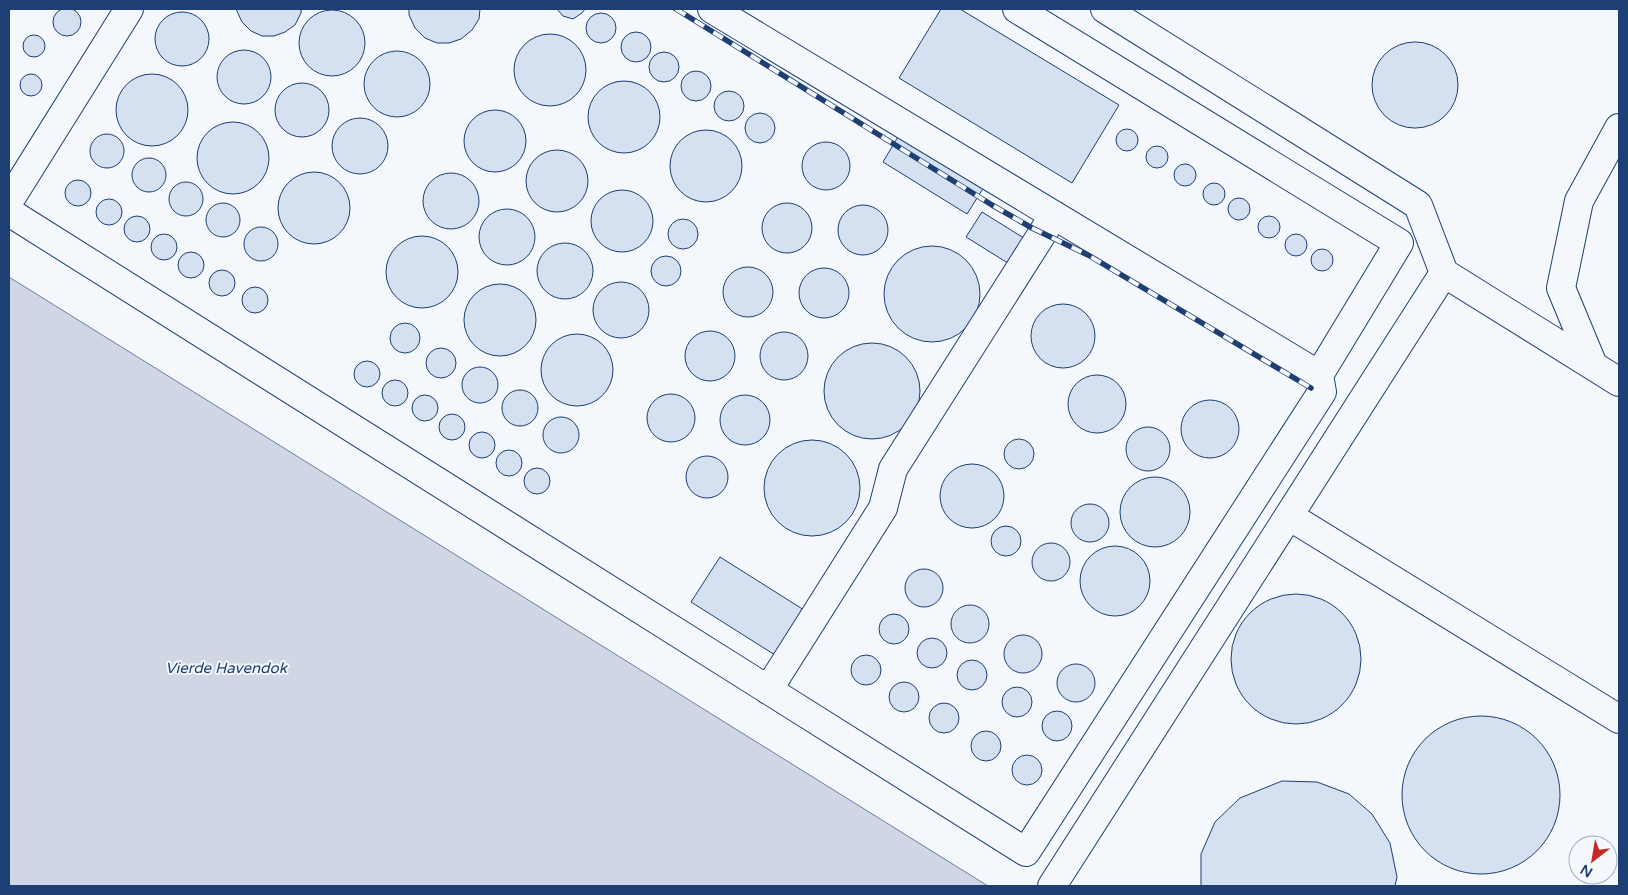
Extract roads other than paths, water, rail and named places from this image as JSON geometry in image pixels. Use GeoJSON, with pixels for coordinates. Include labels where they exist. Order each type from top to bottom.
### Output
{"type":"FeatureCollection","features":[{"type":"Feature","properties":{"kind":"lane"},"geometry":{"type":"LineString","coordinates":[[9,201],[129,9]]}},
{"type":"Feature","properties":{"kind":"lane"},"geometry":{"type":"LineString","coordinates":[[712,9],[1319,375]]}},
{"type":"Feature","properties":{"kind":"lane"},"geometry":{"type":"LineString","coordinates":[[9,212],[1026,852],[1322,392],[1319,375],[1399,243],[1017,9]]}},
{"type":"Feature","properties":{"kind":"lane"},"geometry":{"type":"LineString","coordinates":[[1105,9],[1418,205],[1444,273],[1619,382]]}},
{"type":"Feature","properties":{"kind":"lane"},"geometry":{"type":"LineString","coordinates":[[1593,365],[1561,288],[1579,201],[1619,128]]}},
{"type":"Feature","properties":{"kind":"lane"},"geometry":{"type":"LineString","coordinates":[[768,690],[883,508],[892,469],[1054,215]]}},
{"type":"Feature","properties":{"kind":"lane"},"geometry":{"type":"LineString","coordinates":[[1052,886],[1444,273]]}},
{"type":"Feature","properties":{"kind":"lane"},"geometry":{"type":"LineString","coordinates":[[1289,516],[1619,719]]}},
{"type":"Feature","properties":{"kind":"water","name":"Vierde Havendok"},"geometry":{"type":"Polygon","coordinates":[[[9,277],[988,886],[9,886],[9,277]]]}},
{"type":"Feature","properties":{"kind":"railway"},"geometry":{"type":"LineString","coordinates":[[676,9],[992,205],[1032,228],[1088,255],[1311,388]]}}]}
